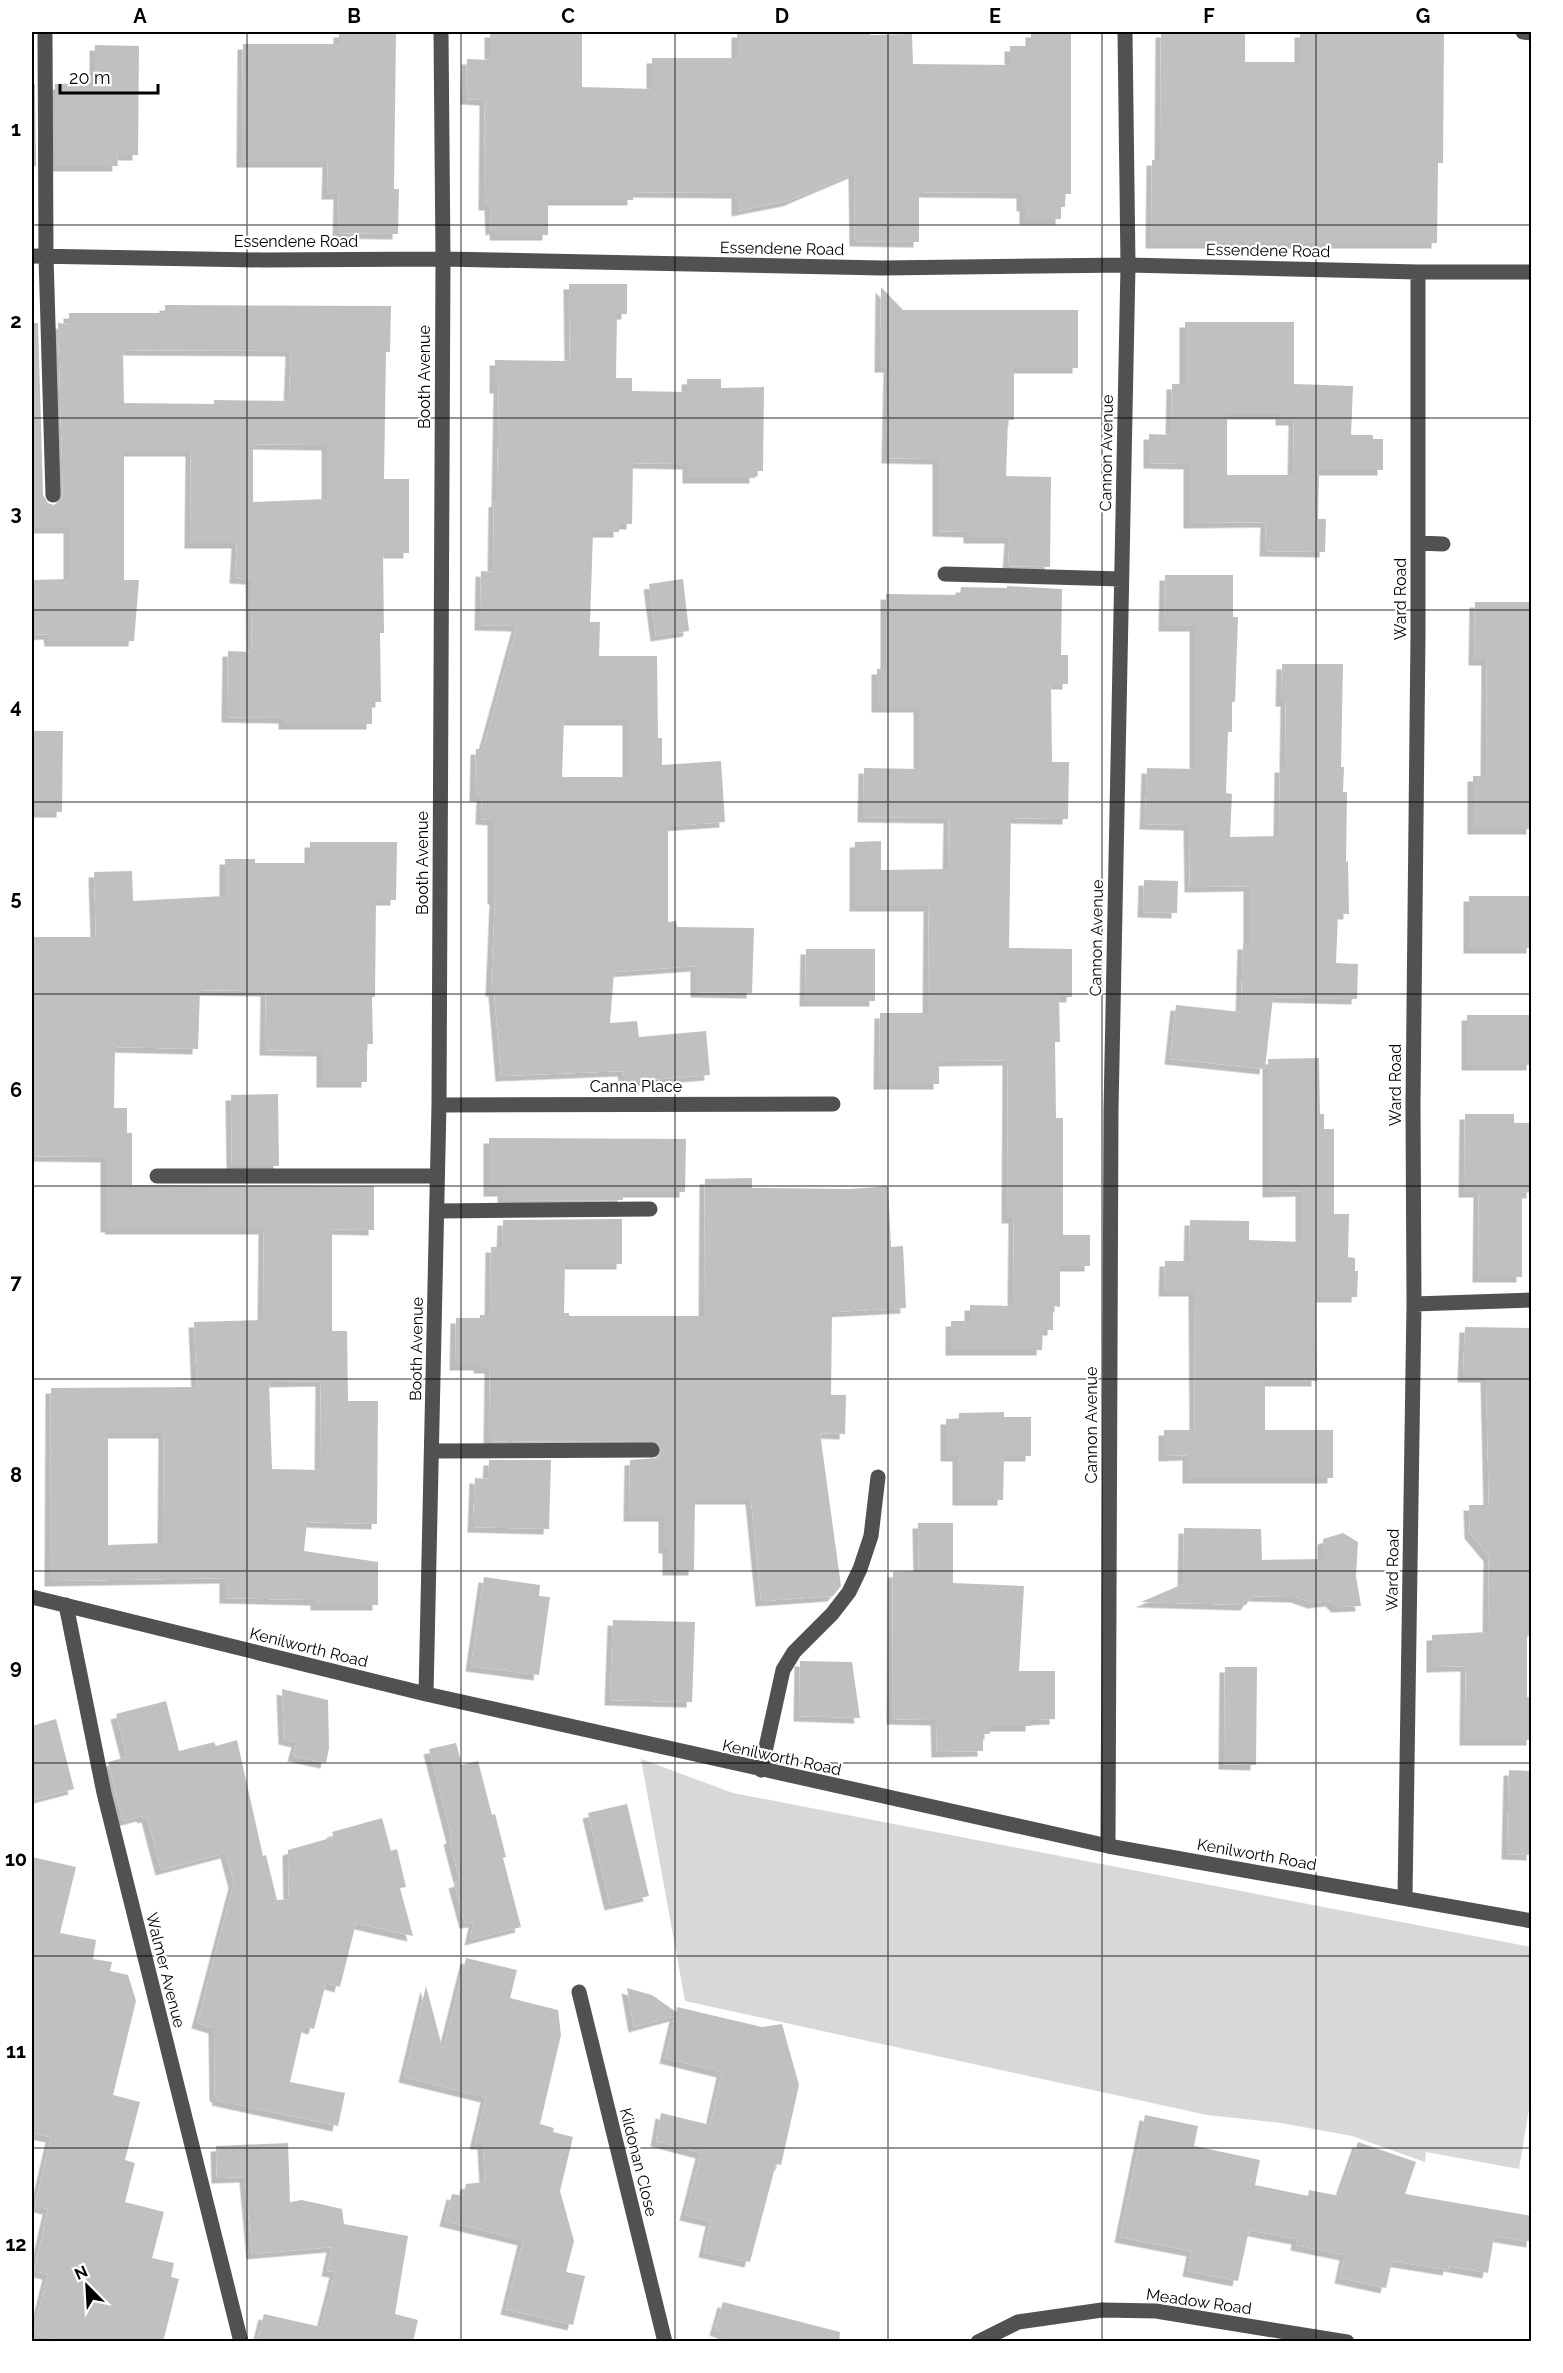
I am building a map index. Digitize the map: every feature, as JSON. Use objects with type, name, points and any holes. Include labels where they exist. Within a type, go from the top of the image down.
[{"type":"street","points":[[45,32],[39,256],[53,495]]},
{"type":"street","name":"Booth Avenue","points":[[426,1695],[439,1105],[443,259],[441,32]]},
{"type":"street","name":"Cannon Avenue","points":[[1108,1846],[1110,1110],[1128,265],[1125,32]]},
{"type":"street","points":[[1523,32],[1532,33]]},
{"type":"street","name":"Essendene Road","points":[[39,256],[264,260],[443,259],[882,268],[1128,265],[1418,272],[1532,272]]},
{"type":"street","name":"Ward Road","points":[[1405,1897],[1414,1304],[1413,1104],[1419,543],[1418,272]]},
{"type":"street","points":[[1419,543],[1443,544]]},
{"type":"street","points":[[945,574],[1121,579]]},
{"type":"street","name":"Canna Place","points":[[439,1105],[833,1104]]},
{"type":"street","points":[[157,1176],[437,1176]]},
{"type":"street","points":[[436,1211],[650,1209]]},
{"type":"street","points":[[1414,1304],[1532,1300]]},
{"type":"street","points":[[432,1451],[652,1450]]},
{"type":"street","points":[[760,1770],[783,1670],[794,1652],[832,1614],[849,1592],[860,1569],[871,1536],[878,1477]]},
{"type":"street","name":"Kenilworth Road","points":[[32,1597],[426,1695],[1108,1846],[1532,1921]]},
{"type":"street","name":"Walmer Avenue","points":[[66,1605],[104,1792],[241,2342]]},
{"type":"street","name":"Kildonan Close","points":[[579,1992],[664,2342]]},
{"type":"street","name":"Meadow Road","points":[[978,2342],[1018,2322],[1102,2310],[1156,2311],[1347,2342]]},
{"type":"shaded area","points":[[641,1759],[733,1793],[1531,1947],[1531,2097],[1519,2169],[1426,2152],[1425,2162],[1352,2136],[1281,2123],[1207,2115],[685,2001]]},
{"type":"building","points":[[339,32],[396,32],[394,189],[399,189],[398,234],[338,233],[339,194],[327,194],[328,162],[242,162],[243,44],[339,44]]},
{"type":"building","points":[[490,32],[582,32],[582,87],[652,89],[652,58],[737,58],[737,32],[912,34],[913,64],[1010,65],[1010,46],[1031,46],[1031,32],[1071,32],[1071,194],[1065,194],[1065,207],[1061,207],[1061,219],[1025,219],[1022,193],[919,192],[919,242],[855,241],[854,173],[788,201],[737,211],[737,193],[633,192],[633,200],[548,200],[548,235],[495,235],[495,229],[491,230],[490,205],[484,205],[485,100],[466,99],[467,59],[490,60]]},
{"type":"building","points":[[1161,32],[1245,32],[1245,62],[1300,62],[1300,32],[1444,32],[1443,163],[1438,163],[1437,243],[1151,243],[1152,160],[1160,160]]},
{"type":"building","points":[[95,45],[139,46],[138,155],[117,155],[118,166],[55,166],[55,84],[95,83]]},
{"type":"building","points":[[32,84],[35,84],[36,166],[32,166]]},
{"type":"building","points":[[569,284],[627,284],[627,314],[617,314],[616,378],[632,378],[632,391],[687,392],[687,379],[721,379],[721,388],[764,387],[763,471],[755,471],[755,478],[688,478],[688,464],[633,463],[632,524],[619,524],[619,532],[593,532],[590,622],[600,622],[599,656],[657,656],[658,738],[662,738],[662,765],[721,761],[725,822],[668,826],[668,922],[676,921],[677,927],[754,928],[752,993],[696,992],[696,966],[614,972],[610,1023],[637,1021],[639,1037],[706,1031],[710,1075],[625,1082],[623,1071],[501,1076],[494,991],[491,991],[495,899],[493,899],[493,820],[481,819],[482,796],[475,796],[476,749],[483,749],[517,626],[480,625],[481,571],[493,572],[499,388],[495,388],[495,360],[570,361]],"holes":[[[564,720],[628,720],[628,777],[562,777]]]},
{"type":"building","points":[[881,287],[903,310],[1078,310],[1078,368],[1014,368],[1014,420],[1008,420],[1006,476],[1051,477],[1050,567],[1008,566],[1010,538],[969,538],[969,532],[938,531],[938,459],[887,458],[889,367],[880,367]]},
{"type":"building","points":[[165,305],[391,306],[390,352],[386,352],[384,479],[409,479],[409,553],[383,553],[384,633],[380,633],[381,702],[372,702],[372,724],[284,724],[284,718],[227,717],[228,651],[252,652],[251,579],[235,578],[237,543],[190,543],[191,451],[124,451],[124,580],[139,580],[134,641],[50,641],[49,634],[32,635],[32,580],[69,579],[69,528],[32,528],[32,323],[38,323],[43,495],[48,503],[54,505],[61,500],[63,495],[58,323],[69,324],[69,313],[165,313]],"holes":[[[123,350],[291,351],[289,401],[214,400],[214,404],[124,403]],[[253,444],[327,445],[327,499],[253,502]]]},
{"type":"building","points":[[1185,322],[1294,322],[1294,384],[1353,386],[1351,435],[1373,435],[1373,439],[1383,439],[1383,470],[1319,470],[1318,519],[1326,519],[1325,552],[1265,551],[1266,522],[1189,523],[1189,464],[1149,463],[1149,434],[1171,435],[1172,384],[1185,384]],"holes":[[[1227,414],[1281,414],[1281,420],[1294,420],[1293,475],[1227,475]]]},
{"type":"building","points":[[1165,575],[1233,575],[1233,617],[1238,617],[1235,702],[1232,702],[1232,732],[1228,732],[1226,793],[1232,794],[1230,837],[1279,836],[1280,767],[1285,767],[1286,701],[1281,701],[1282,664],[1343,664],[1341,767],[1344,767],[1343,792],[1347,792],[1346,862],[1348,861],[1349,914],[1338,914],[1336,963],[1358,964],[1357,999],[1273,997],[1265,1069],[1170,1059],[1176,1005],[1241,1012],[1243,944],[1249,944],[1249,886],[1190,887],[1189,825],[1145,824],[1147,768],[1195,769],[1195,626],[1164,626]]},
{"type":"building","points":[[683,579],[689,631],[656,636],[649,584]]},
{"type":"building","points":[[1007,586],[1062,589],[1061,655],[1068,655],[1068,684],[1051,684],[1052,762],[1069,762],[1068,819],[1011,818],[1009,948],[1072,949],[1072,997],[1059,997],[1060,1042],[1055,1042],[1056,1118],[1063,1118],[1063,1235],[1090,1235],[1090,1266],[1060,1266],[1060,1307],[1053,1306],[1053,1330],[1043,1330],[1042,1350],[951,1350],[951,1321],[970,1321],[970,1305],[1013,1306],[1014,1218],[1007,1218],[1008,1060],[939,1061],[939,1084],[879,1084],[880,1013],[928,1013],[929,906],[855,906],[855,842],[881,841],[881,870],[948,869],[949,818],[863,817],[864,768],[919,769],[919,707],[877,707],[877,669],[886,669],[886,594],[960,595],[961,587],[1007,588]]},
{"type":"building","points":[[1475,602],[1532,602],[1532,829],[1473,829],[1473,776],[1486,776],[1487,660],[1474,660]]},
{"type":"building","points":[[32,731],[63,731],[62,812],[32,812]]},
{"type":"building","points":[[310,842],[397,842],[396,900],[376,900],[375,997],[372,997],[373,1044],[367,1044],[367,1082],[322,1082],[322,1051],[265,1050],[266,991],[200,990],[198,1049],[115,1047],[114,1108],[127,1108],[127,1133],[132,1133],[132,1185],[374,1186],[374,1230],[332,1229],[332,1331],[347,1331],[348,1401],[378,1401],[377,1524],[307,1522],[304,1551],[378,1562],[378,1605],[316,1605],[316,1600],[225,1598],[225,1578],[50,1581],[51,1388],[197,1387],[194,1322],[263,1320],[264,1229],[110,1229],[111,1227],[106,1227],[106,1157],[32,1156],[32,937],[96,937],[94,872],[132,871],[133,901],[225,896],[225,859],[255,859],[255,863],[310,863]],"holes":[[[321,1381],[320,1470],[272,1469],[269,1382]],[[108,1433],[164,1433],[163,1543],[108,1545]]]},
{"type":"building","points":[[1144,880],[1178,881],[1177,913],[1143,912]]},
{"type":"building","points":[[1469,896],[1532,896],[1532,948],[1469,948]]},
{"type":"building","points":[[806,949],[875,949],[875,1001],[805,1001]]},
{"type":"building","points":[[1467,1015],[1532,1015],[1532,1065],[1467,1065]]},
{"type":"building","points":[[1319,1058],[1320,1114],[1324,1114],[1324,1129],[1334,1129],[1334,1214],[1349,1214],[1348,1257],[1355,1258],[1355,1271],[1358,1271],[1357,1297],[1316,1297],[1317,1381],[1265,1381],[1265,1430],[1333,1430],[1333,1478],[1188,1478],[1188,1455],[1164,1456],[1164,1430],[1195,1430],[1194,1291],[1164,1291],[1165,1261],[1189,1261],[1190,1220],[1249,1221],[1249,1240],[1301,1242],[1301,1191],[1268,1192],[1268,1059]]},
{"type":"building","points":[[278,1094],[279,1166],[232,1166],[231,1095]]},
{"type":"building","points":[[1465,1114],[1514,1114],[1514,1123],[1532,1123],[1532,1193],[1522,1192],[1522,1277],[1478,1277],[1479,1192],[1464,1192]]},
{"type":"building","points":[[489,1138],[686,1139],[685,1192],[623,1192],[623,1200],[503,1201],[503,1191],[489,1191]]},
{"type":"building","points":[[752,1178],[752,1188],[850,1189],[888,1186],[891,1247],[903,1246],[906,1308],[832,1312],[831,1395],[846,1395],[845,1434],[820,1433],[841,1586],[833,1596],[761,1601],[751,1499],[695,1499],[694,1570],[668,1570],[668,1548],[664,1548],[664,1516],[629,1516],[630,1460],[657,1458],[662,1451],[657,1442],[489,1441],[490,1368],[479,1368],[479,1365],[455,1365],[456,1318],[480,1318],[480,1315],[490,1315],[491,1247],[502,1247],[503,1220],[622,1219],[622,1264],[565,1264],[564,1313],[569,1313],[569,1316],[704,1316],[705,1179]]},
{"type":"building","points":[[1465,1327],[1531,1328],[1532,1633],[1527,1637],[1527,1697],[1532,1697],[1532,1740],[1465,1740],[1466,1666],[1432,1667],[1432,1635],[1488,1632],[1489,1556],[1470,1533],[1469,1505],[1489,1505],[1486,1377],[1463,1377]]},
{"type":"building","points":[[1004,1412],[1004,1417],[1031,1417],[1031,1456],[1004,1456],[1003,1500],[958,1500],[958,1456],[946,1456],[946,1419],[959,1419],[959,1413]]},
{"type":"building","points":[[489,1460],[551,1460],[549,1529],[473,1527],[475,1478],[488,1479]]},
{"type":"building","points":[[918,1523],[953,1523],[953,1583],[1024,1586],[1019,1671],[1055,1671],[1055,1719],[1031,1720],[1031,1726],[990,1726],[990,1734],[983,1734],[983,1751],[937,1752],[936,1720],[892,1719],[893,1572],[919,1571]]},
{"type":"building","points":[[1184,1528],[1261,1529],[1262,1560],[1323,1559],[1323,1539],[1343,1533],[1358,1542],[1356,1576],[1361,1606],[1337,1607],[1331,1601],[1313,1603],[1296,1597],[1252,1596],[1246,1605],[1141,1602],[1183,1584]]},
{"type":"building","points":[[484,1577],[540,1585],[539,1596],[550,1597],[539,1675],[471,1666]]},
{"type":"building","points":[[613,1620],[695,1622],[692,1702],[610,1700]]},
{"type":"building","points":[[800,1661],[852,1662],[860,1718],[799,1716]]},
{"type":"building","points":[[1225,1667],[1257,1667],[1256,1765],[1224,1764]]},
{"type":"building","points":[[282,1689],[328,1700],[329,1748],[326,1763],[293,1756],[297,1742],[284,1739]]},
{"type":"building","points":[[166,1701],[179,1751],[214,1742],[216,1746],[237,1740],[263,1856],[266,1855],[277,1900],[289,1899],[288,1850],[334,1837],[332,1832],[382,1818],[391,1851],[397,1849],[406,1887],[400,1888],[413,1936],[356,1923],[340,1987],[326,1983],[314,2029],[303,2026],[290,2082],[345,2093],[338,2126],[217,2100],[218,2097],[215,2096],[214,2028],[197,2023],[234,1883],[226,1853],[161,1870],[147,1817],[142,1816],[123,1821],[108,1762],[127,1757],[116,1714]]},
{"type":"building","points":[[56,1719],[74,1789],[32,1800],[32,1726]]},
{"type":"building","points":[[456,1743],[462,1765],[478,1761],[492,1815],[495,1814],[506,1857],[503,1858],[521,1927],[470,1940],[474,1922],[465,1923],[454,1883],[460,1881],[449,1839],[452,1838],[429,1749]]},
{"type":"building","points":[[1509,1770],[1532,1771],[1532,1855],[1507,1854]]},
{"type":"building","points":[[627,1804],[649,1896],[610,1905],[588,1813]]},
{"type":"building","points":[[32,1857],[76,1867],[60,1933],[96,1940],[93,1959],[112,1962],[110,1971],[128,1975],[136,2001],[113,2095],[140,2102],[125,2160],[135,2163],[125,2202],[164,2212],[152,2258],[174,2263],[171,2277],[179,2279],[163,2342],[64,2342],[33,2334],[48,2274],[34,2271],[48,2209],[35,2206],[51,2137],[32,2133]]},
{"type":"building","points":[[466,1958],[517,1970],[510,1998],[558,2010],[561,2035],[540,2124],[554,2128],[553,2132],[573,2137],[560,2191],[574,2241],[566,2272],[585,2276],[573,2325],[506,2309],[523,2240],[445,2221],[452,2194],[463,2196],[466,2184],[485,2182],[483,2144],[475,2144],[486,2097],[404,2077],[426,1986],[443,2050]]},
{"type":"building","points":[[627,1988],[652,1995],[676,2012],[677,2007],[762,2027],[782,2024],[799,2085],[781,2165],[776,2164],[750,2262],[704,2252],[711,2221],[685,2215],[701,2153],[656,2141],[661,2113],[710,2125],[722,2072],[665,2058],[675,2016],[634,2027]]},
{"type":"building","points":[[1145,2115],[1198,2126],[1194,2146],[1260,2160],[1255,2185],[1308,2196],[1309,2190],[1339,2196],[1358,2142],[1416,2162],[1405,2194],[1532,2216],[1532,2242],[1494,2236],[1488,2273],[1449,2266],[1448,2270],[1392,2261],[1386,2288],[1340,2278],[1345,2255],[1296,2245],[1297,2239],[1249,2230],[1238,2281],[1188,2271],[1192,2251],[1120,2237]]},
{"type":"building","points":[[288,2143],[290,2202],[302,2200],[342,2209],[344,2224],[408,2236],[395,2314],[418,2320],[413,2342],[257,2342],[264,2314],[321,2327],[335,2272],[327,2271],[332,2247],[252,2254],[245,2177],[217,2178],[216,2146]]},
{"type":"building","points":[[723,2302],[840,2332],[839,2342],[721,2342],[723,2333],[715,2330]]}]
